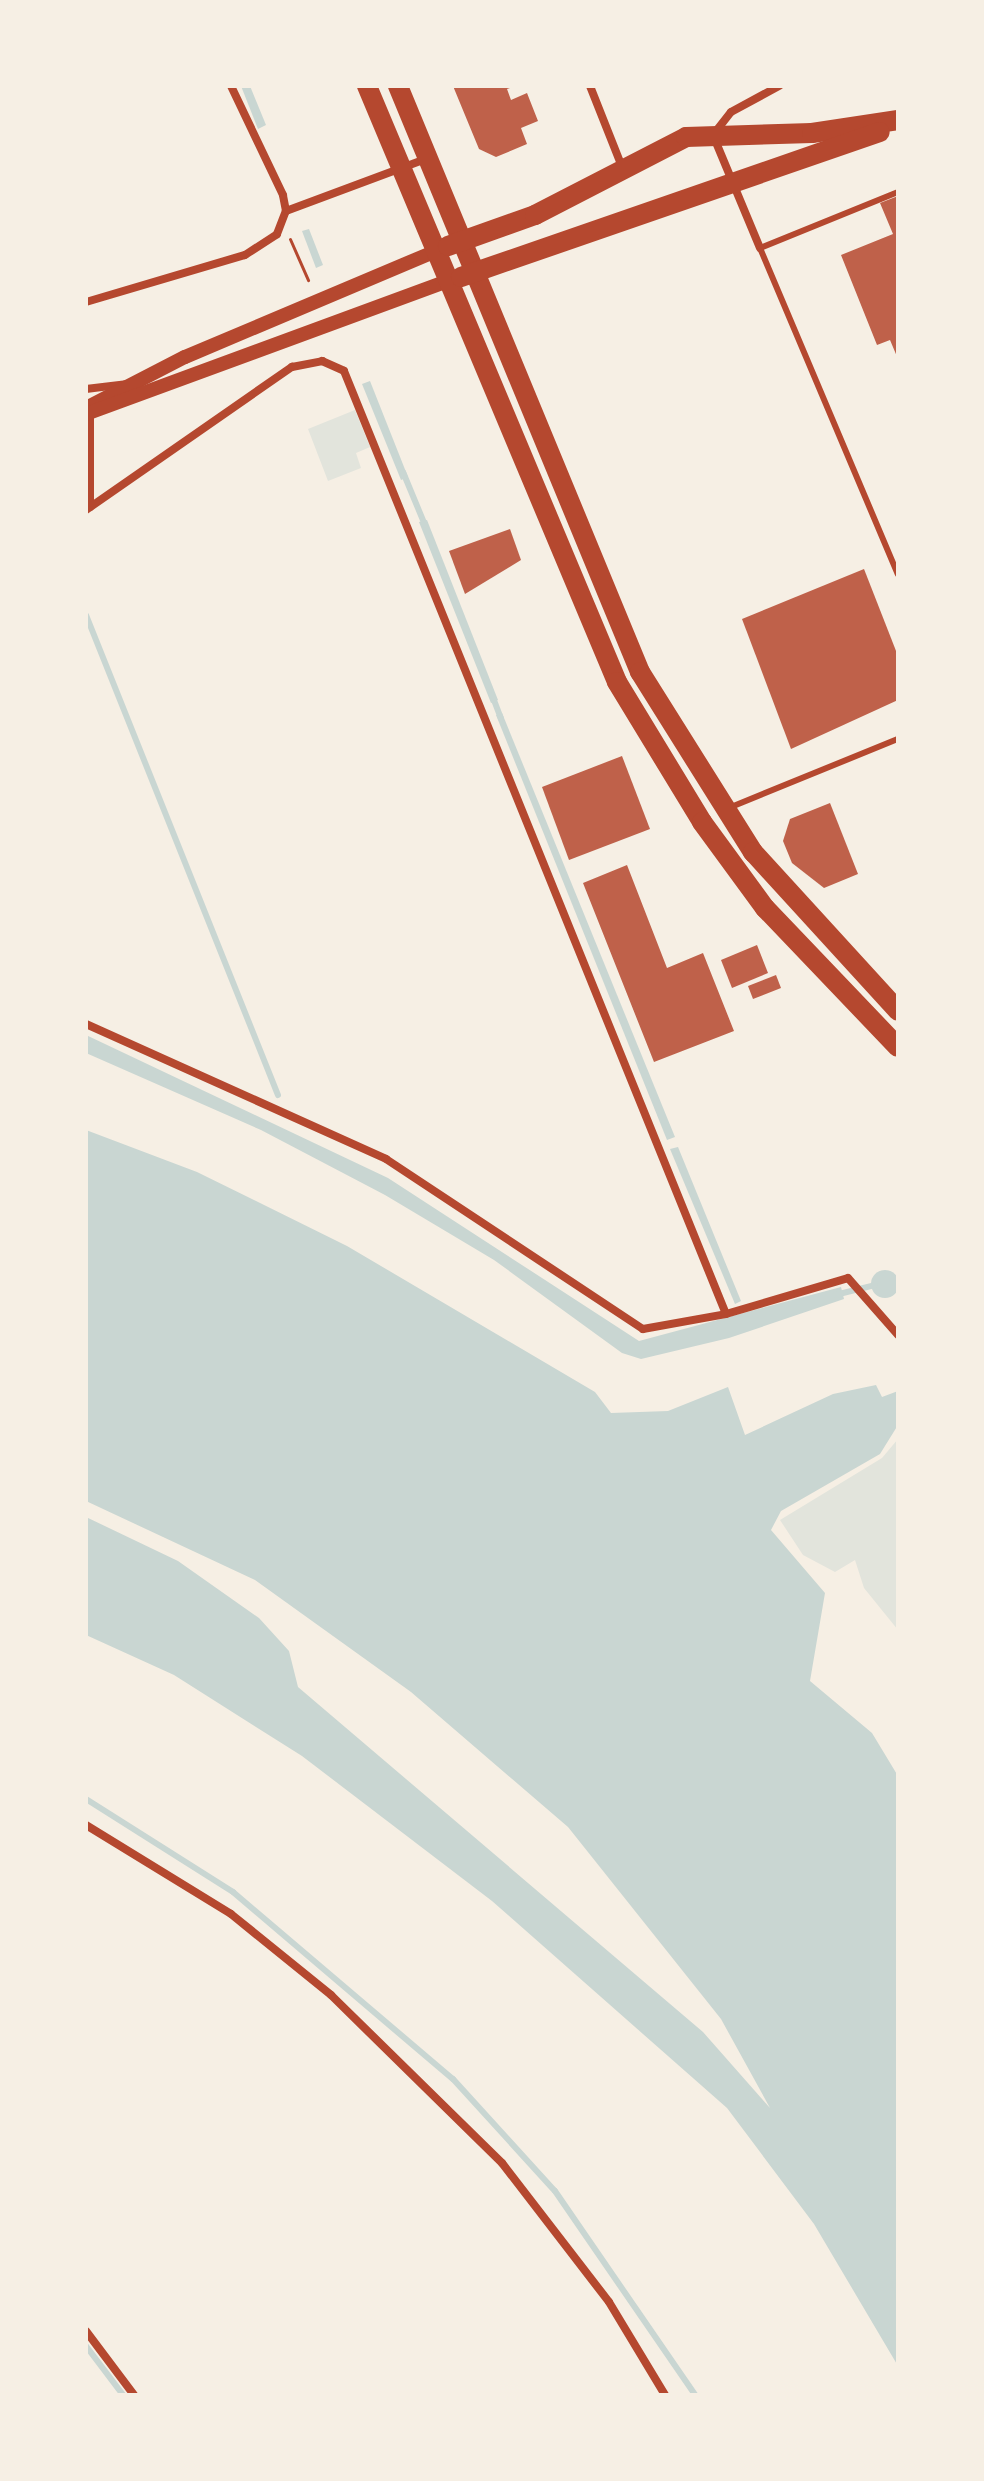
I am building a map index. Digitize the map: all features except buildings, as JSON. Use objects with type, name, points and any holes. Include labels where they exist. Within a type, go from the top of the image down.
[{"type":"highway","points":[[367,86],[565,571],[654,748],[765,908],[898,1047]]},
{"type":"highway","points":[[398,86],[611,612],[677,739],[786,895],[898,1011]]},
{"type":"highway","points":[[433,252],[535,215],[686,137],[812,133],[898,122]]},
{"type":"highway","points":[[445,282],[898,122]]},
{"type":"street","points":[[86,302],[257,250],[283,223],[286,211],[231,86]]},
{"type":"street","points":[[590,86],[623,170]]},
{"type":"street","points":[[760,248],[713,135],[731,112],[779,86]]},
{"type":"street","points":[[286,211],[427,158]]},
{"type":"street","points":[[87,412],[124,384],[433,252]]},
{"type":"street","points":[[87,412],[212,362],[445,282]]},
{"type":"street","points":[[88,508],[300,362],[344,371],[735,1311]]},
{"type":"street","points":[[86,389],[124,384]]},
{"type":"street","points":[[87,412],[88,508]]},
{"type":"street","points":[[86,1024],[386,1159],[643,1329],[735,1311],[848,1278],[898,1335]]},
{"type":"street","points":[[86,1825],[231,1914],[331,1995],[468,2129],[609,2302],[665,2395]]},
{"type":"street","points":[[86,2331],[134,2395]]},
{"type":"lane","points":[[898,192],[760,248],[895,560],[898,574]]},
{"type":"lane","points":[[725,811],[898,739]]},
{"type":"path","points":[[283,223],[308,280]]},
{"type":"shaded area","points":[[241,86],[250,86],[266,125],[258,129]]},
{"type":"shaded area","points":[[309,229],[323,265],[316,268],[302,231]]},
{"type":"shaded area","points":[[370,381],[408,477],[401,480],[362,384]]},
{"type":"shaded area","points":[[355,410],[370,447],[356,453],[361,468],[328,481],[308,429]]},
{"type":"shaded area","points":[[427,520],[498,700],[491,703],[419,522]]},
{"type":"shaded area","points":[[502,713],[675,1137],[667,1140],[496,715]]},
{"type":"shaded area","points":[[86,1035],[388,1178],[639,1341],[841,1287],[844,1299],[729,1338],[641,1359],[622,1353],[494,1260],[385,1195],[261,1130],[86,1053]]},
{"type":"shaded area","points":[[86,1130],[197,1172],[347,1246],[595,1392],[611,1413],[668,1411],[728,1387],[745,1435],[833,1394],[876,1385],[882,1397],[898,1391],[898,1425],[880,1454],[781,1511],[771,1530],[825,1593],[810,1681],[872,1733],[898,1776],[898,2366],[814,2224],[727,2108],[492,1901],[302,1756],[174,1675],[86,1635],[86,1517],[178,1561],[259,1618],[289,1651],[298,1687],[703,2032],[770,2108],[721,2019],[568,1827],[411,1692],[255,1580],[86,1501]]},
{"type":"shaded area","points":[[678,1147],[741,1301],[735,1304],[670,1149]]},
{"type":"shaded area","points":[[885,1270],[895,1274],[899,1284],[895,1294],[885,1298],[875,1294],[871,1284],[875,1274]]},
{"type":"shaded area","points":[[898,1439],[898,1630],[864,1588],[855,1560],[835,1572],[803,1555],[780,1520],[882,1458]]},
{"type":"waterway","points":[[403,472],[425,525]]},
{"type":"waterway","points":[[86,615],[278,1095]]},
{"type":"waterway","points":[[492,695],[501,718]]},
{"type":"waterway","points":[[835,1295],[875,1285]]},
{"type":"waterway","points":[[86,1799],[233,1892],[453,2079],[555,2191],[695,2395]]},
{"type":"waterway","points":[[86,2346],[123,2395]]}]
